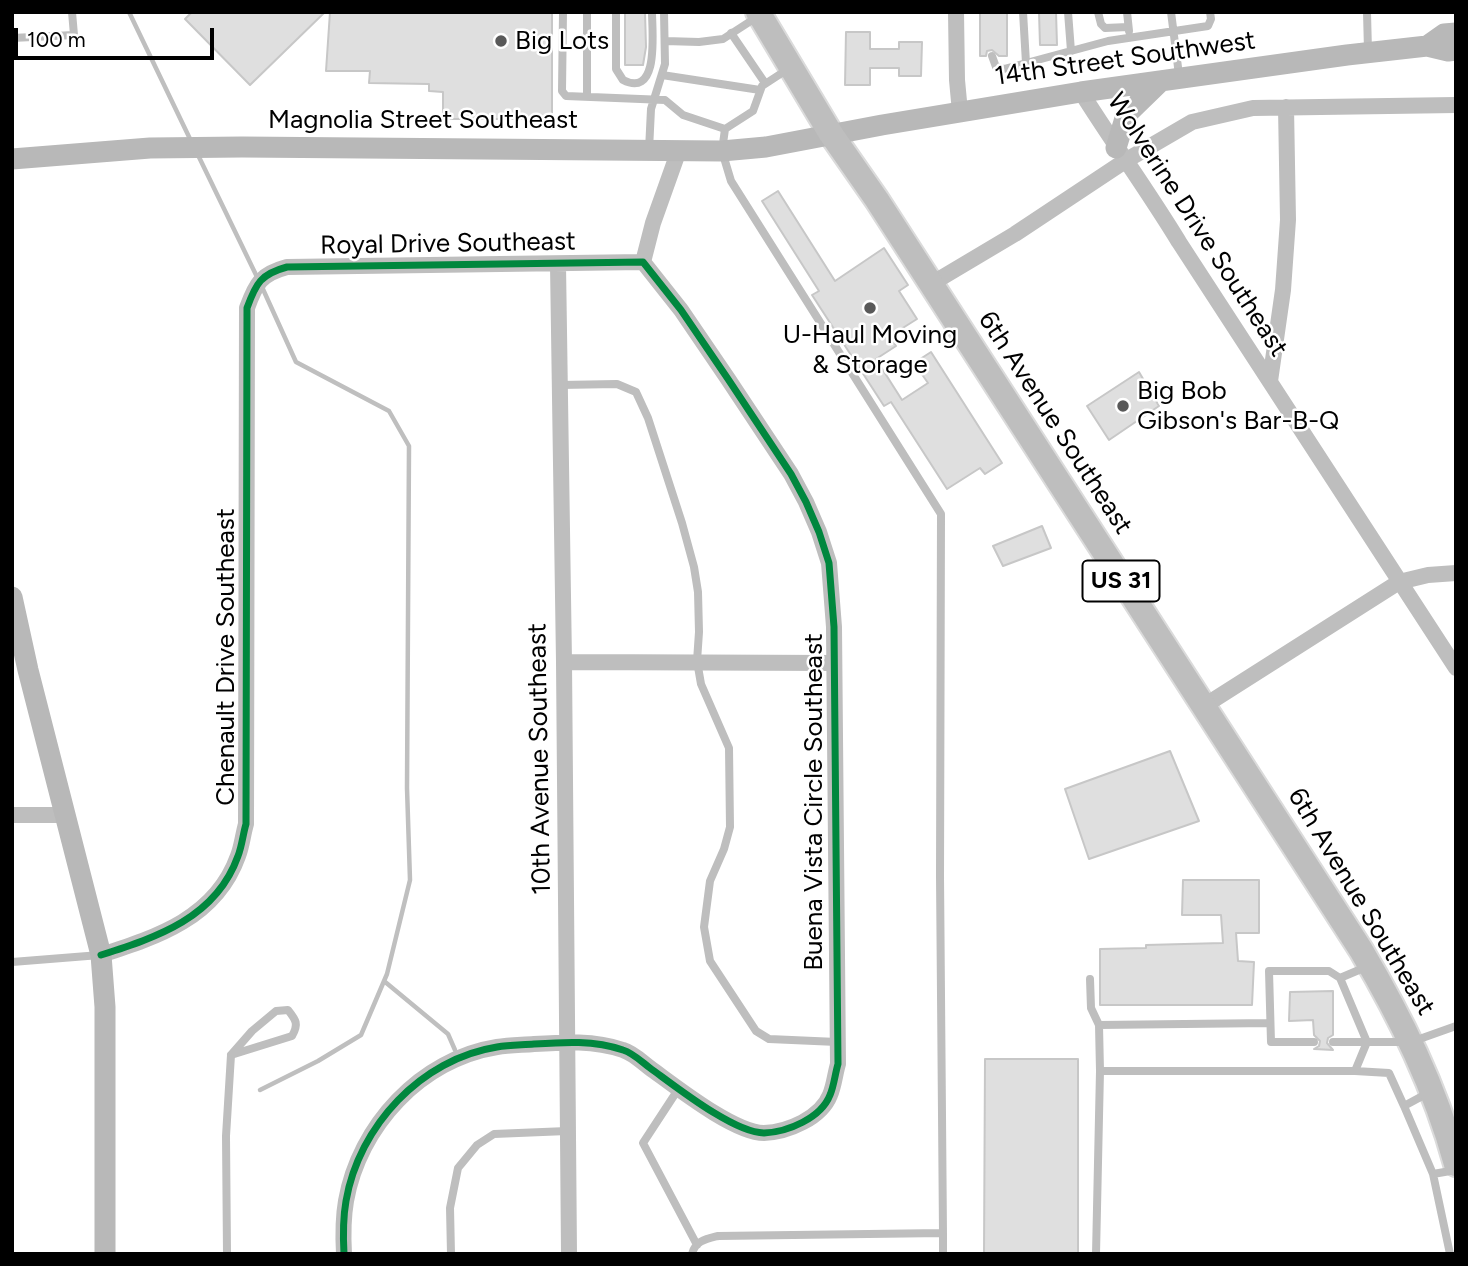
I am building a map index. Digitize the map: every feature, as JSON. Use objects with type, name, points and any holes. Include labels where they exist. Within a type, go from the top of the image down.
[{"type":"main road","name":"6th Avenue Southeast","points":[[759,14],[831,134],[931,284],[1370,966],[1411,1042],[1445,1114],[1455,1161]]},
{"type":"street","points":[[956,12],[960,112]]},
{"type":"street","name":"14th Street Southwest","points":[[1427,46],[1444,34],[1456,33]]},
{"type":"street","name":"14th Street Southwest","points":[[831,134],[1081,92],[1368,53],[1427,46],[1456,50]]},
{"type":"street","points":[[1120,154],[1126,115],[1170,80]]},
{"type":"street","name":"Wolverine Drive Southeast","points":[[1081,92],[1120,154],[1146,187],[1178,242],[1456,668]]},
{"type":"street","points":[[931,284],[1016,234],[1120,154],[1192,122],[1253,108],[1456,106]]},
{"type":"street","points":[[1270,381],[1283,289],[1288,220],[1286,107]]},
{"type":"street","name":"Magnolia Street Southeast","points":[[12,159],[150,148],[229,147],[722,151],[766,147],[831,134]]},
{"type":"street","points":[[643,262],[653,223],[679,150]]},
{"type":"street","name":"Royal Drive Southeast","points":[[257,283],[270,272],[287,267],[643,262]]},
{"type":"street","name":"Buena Vista Circle Southeast","points":[[344,1254],[346,1201],[354,1170],[368,1140],[386,1113],[408,1090],[435,1070],[464,1056],[496,1047],[568,1042],[594,1043],[626,1051],[733,1123],[762,1133],[794,1128],[808,1120],[830,1097],[838,1064],[833,594],[829,563],[819,532],[791,474],[705,344],[643,262]]},
{"type":"street","name":"10th Avenue Southeast","points":[[558,264],[569,1254]]},
{"type":"street","name":"Chenault Drive Southeast","points":[[101,955],[156,937],[186,920],[222,886],[241,846],[246,824],[247,791],[247,308],[257,283]]},
{"type":"street","points":[[1204,706],[1399,582],[1428,575],[1456,573]]},
{"type":"street","points":[[12,597],[24,670],[66,815],[101,955],[105,1006],[105,1254]]},
{"type":"street","points":[[564,662],[834,663]]},
{"type":"street","points":[[12,815],[66,815]]},
{"type":"lane","points":[[12,38],[74,36],[72,12]]},
{"type":"lane","points":[[563,12],[562,90],[566,96],[654,99],[669,102],[683,116],[725,129]]},
{"type":"lane","points":[[587,12],[587,97]]},
{"type":"lane","points":[[616,12],[616,69],[623,80],[634,83],[645,78],[652,67],[652,12]]},
{"type":"lane","points":[[649,150],[649,123],[665,64],[664,12]]},
{"type":"lane","points":[[1023,12],[1026,63]]},
{"type":"lane","points":[[1068,12],[1071,51]]},
{"type":"lane","points":[[1098,12],[1105,28],[1128,27]]},
{"type":"lane","points":[[1127,12],[1130,38]]},
{"type":"lane","points":[[1170,80],[1173,32],[1171,12]]},
{"type":"lane","points":[[992,56],[993,64],[999,69],[1130,38],[1208,26],[1210,12]]},
{"type":"lane","points":[[1367,12],[1368,53]]},
{"type":"lane","points":[[665,41],[723,38],[759,14]]},
{"type":"lane","points":[[731,33],[763,87]]},
{"type":"lane","points":[[791,67],[763,87],[753,111],[725,129],[722,151],[731,181],[941,514],[943,1254]]},
{"type":"lane","points":[[662,75],[763,87]]},
{"type":"lane","points":[[560,385],[617,384],[636,392],[648,418],[694,567],[698,592],[697,661],[701,684],[729,748],[730,827],[710,881],[704,926],[710,961],[756,1031],[769,1040],[837,1042]]},
{"type":"lane","points":[[12,962],[101,955]]},
{"type":"lane","points":[[1340,978],[1370,966]]},
{"type":"lane","points":[[1314,1042],[1270,1042],[1269,971],[1329,971],[1340,978],[1367,1042],[1355,1071]]},
{"type":"lane","points":[[1090,979],[1091,1008],[1099,1025],[1096,1254]]},
{"type":"lane","points":[[227,1254],[226,1136],[231,1055],[252,1031],[276,1011],[288,1010],[296,1020],[297,1028],[292,1036],[231,1055]]},
{"type":"lane","points":[[1099,1025],[1270,1023]]},
{"type":"lane","points":[[1333,1042],[1411,1042],[1456,1026]]},
{"type":"lane","points":[[1100,1071],[1390,1073],[1433,1174],[1450,1254]]},
{"type":"lane","points":[[679,1088],[643,1143],[697,1245]]},
{"type":"lane","points":[[1404,1106],[1432,1090]]},
{"type":"lane","points":[[451,1254],[450,1208],[458,1168],[477,1145],[494,1134],[567,1131]]},
{"type":"lane","points":[[1433,1174],[1455,1161]]},
{"type":"lane","points":[[692,1254],[701,1240],[718,1236],[943,1233]]},
{"type":"building","points":[[192,12],[325,12],[250,85],[185,19]]},
{"type":"building","points":[[330,12],[552,12],[552,119],[443,119],[443,92],[429,91],[429,84],[369,83],[370,71],[326,71]]},
{"type":"building","points":[[625,12],[645,12],[646,47],[643,65],[625,65]]},
{"type":"building","points":[[980,12],[1007,12],[1007,56],[999,56],[992,50],[987,51],[986,56],[980,56]]},
{"type":"building","points":[[1039,12],[1056,12],[1057,45],[1040,45]]},
{"type":"building","points":[[846,32],[870,32],[870,49],[899,49],[899,42],[922,42],[921,76],[899,76],[899,68],[870,68],[870,85],[845,85]]},
{"type":"building","points":[[778,191],[835,281],[884,248],[908,285],[899,291],[917,319],[890,336],[896,346],[876,359],[902,400],[928,383],[914,363],[931,352],[1002,463],[985,474],[980,468],[947,489],[891,402],[884,406],[812,295],[819,291],[762,201]]},
{"type":"building","name":"Big Bob Gibson's Bar-B-Q","points":[[1139,372],[1159,406],[1109,440],[1087,406]]},
{"type":"building","points":[[1042,526],[1051,548],[1003,566],[993,546]]},
{"type":"building","points":[[1170,751],[1199,821],[1089,859],[1065,789]]},
{"type":"building","points":[[1183,880],[1259,880],[1259,933],[1236,933],[1238,961],[1254,962],[1252,1005],[1100,1005],[1100,949],[1223,943],[1221,915],[1182,915]]},
{"type":"building","points":[[1333,991],[1333,1035],[1328,1038],[1327,1043],[1333,1050],[1314,1049],[1319,1046],[1320,1041],[1314,1035],[1313,1020],[1289,1021],[1290,992]]},
{"type":"building","points":[[985,1059],[1078,1059],[1078,1254],[984,1254]]},
{"type":"waterway","points":[[129,12],[191,141]]},
{"type":"waterway","points":[[198,155],[258,279]]},
{"type":"waterway","points":[[260,1090],[318,1061],[361,1035],[387,974],[410,880],[407,788],[409,446],[389,411],[296,362],[262,287]]},
{"type":"waterway","points":[[384,981],[448,1034],[455,1050]]},
{"type":"cycle path","points":[[101,955],[163,932],[200,910],[228,877],[238,856],[246,824],[247,308],[261,281],[265,276],[287,267],[643,262],[681,310],[791,474],[819,532],[829,563],[834,627],[838,1064],[833,1088],[826,1103],[811,1117],[793,1127],[764,1133],[752,1131],[721,1117],[627,1051],[590,1043],[556,1043],[502,1046],[469,1054],[419,1081],[379,1122],[353,1173],[345,1207],[344,1254]]},
{"type":"place","name":"Big Lots","points":[[501,41]]},
{"type":"place","name":"U-Haul Moving & Storage","points":[[870,308]]},
{"type":"place","name":"Big Bob Gibson's Bar-B-Q","points":[[1123,406]]}]
